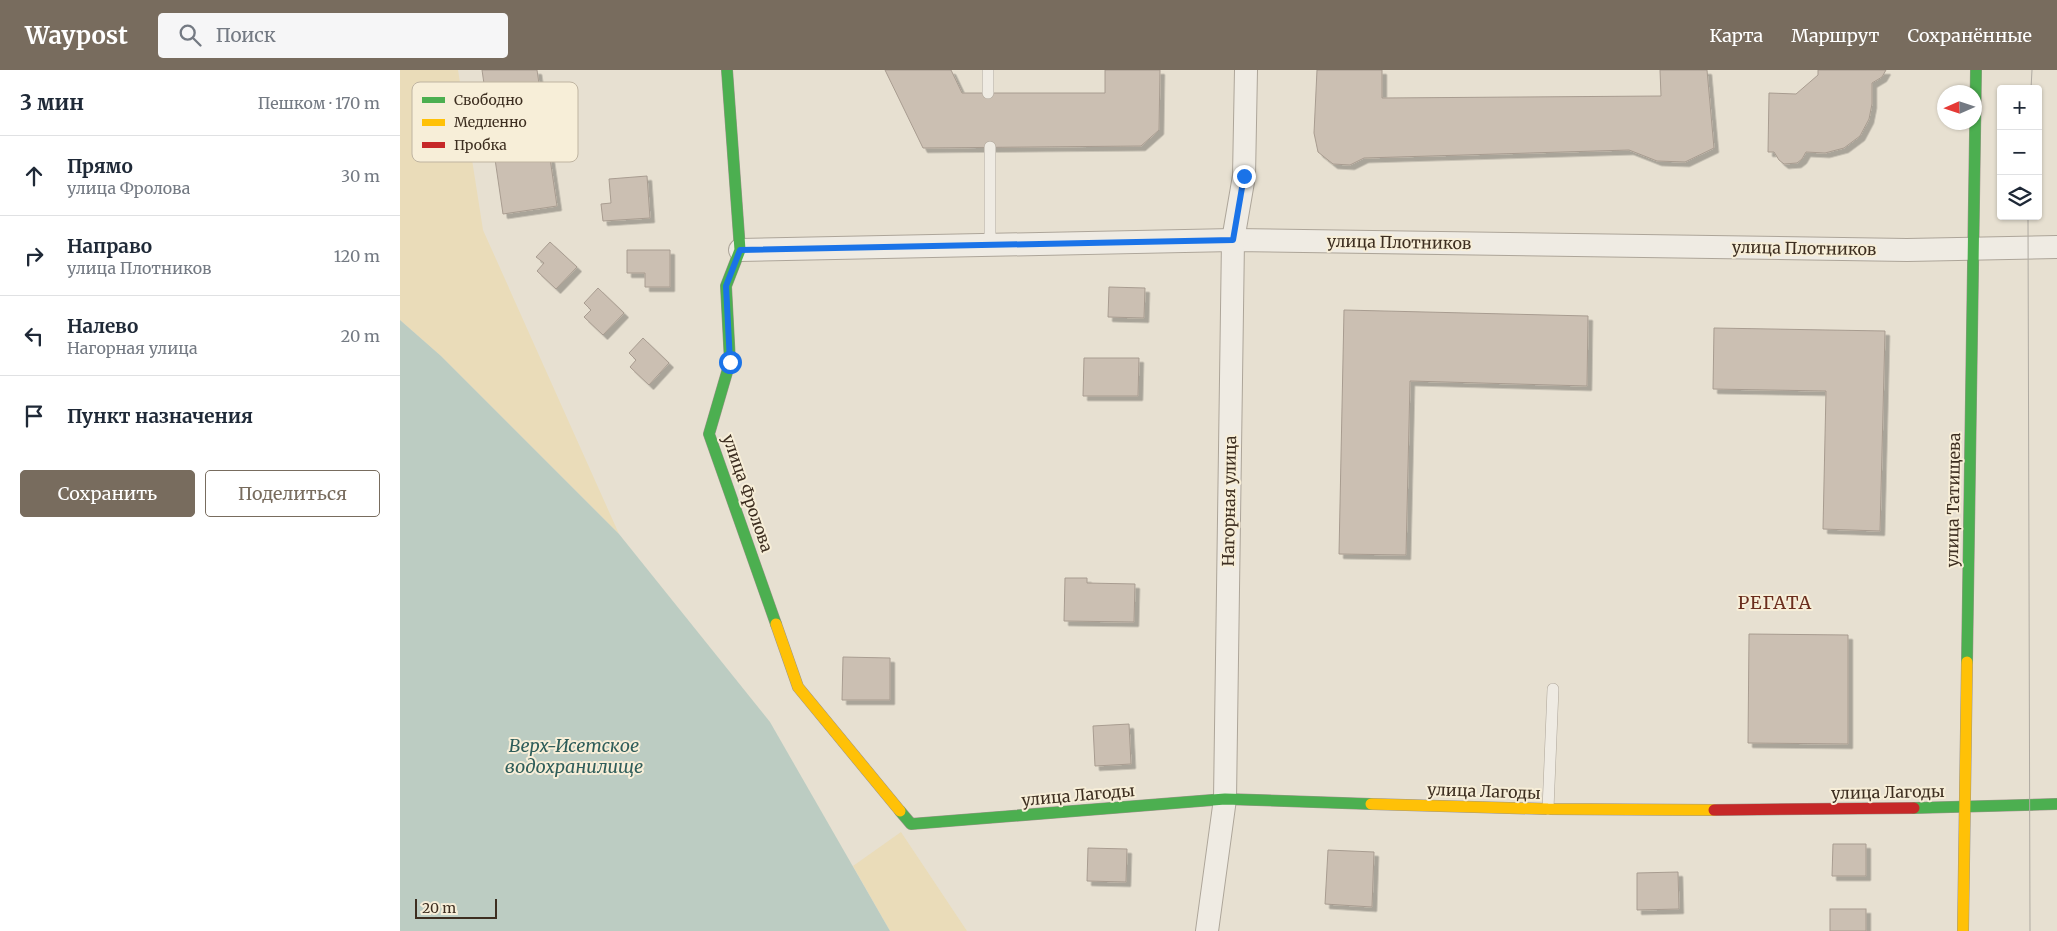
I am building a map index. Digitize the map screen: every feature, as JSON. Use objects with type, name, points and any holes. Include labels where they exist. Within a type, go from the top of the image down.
[{"type":"street","name":"улица Фролова","points":[[727,70],[740,250],[726,286],[730,362],[710,434],[798,687],[911,824]]},
{"type":"street","name":"Нагорная улица","points":[[1207,931],[1224,800],[1233,240],[1244,176],[1246,70]]},
{"type":"street","name":"улица Татищева","points":[[1963,931],[1976,70]]},
{"type":"street","name":"улица Плотников","points":[[740,250],[1233,240],[1972,249],[2057,247]]},
{"type":"street","name":"улица Лагоды","points":[[911,824],[1224,800],[1548,809],[1692,810],[1964,808],[2057,804]]},
{"type":"lane","points":[[988,70],[988,92]]},
{"type":"lane","points":[[990,147],[990,244]]},
{"type":"lane","points":[[1548,809],[1553,689]]},
{"type":"sand","points":[[400,70],[458,70],[460,82],[412,82],[412,162],[472,162],[483,230],[619,534],[441,356],[400,320]]},
{"type":"sand","points":[[901,832],[967,931],[890,931],[853,866]]},
{"type":"water","name":"Верх-Исетское водохранилище","points":[[400,320],[441,356],[619,534],[770,722],[890,931],[400,931]]},
{"type":"building","points":[[482,70],[537,70],[539,82],[484,82]]},
{"type":"building","points":[[885,70],[951,70],[962,93],[1105,93],[1105,70],[1160,70],[1159,130],[1141,146],[923,148]]},
{"type":"building","points":[[1317,70],[1382,70],[1382,98],[1661,96],[1660,70],[1707,70],[1714,148],[1685,162],[1657,161],[1629,150],[1364,158],[1350,165],[1333,164],[1318,152],[1314,133]]},
{"type":"building","points":[[1818,70],[1886,70],[1882,77],[1872,83],[1872,104],[1869,119],[1860,136],[1844,148],[1825,153],[1806,152],[1797,163],[1784,164],[1774,152],[1768,152],[1769,93],[1796,94],[1818,75]]},
{"type":"building","points":[[495,162],[551,162],[557,206],[503,214]]},
{"type":"building","points":[[647,176],[650,218],[603,221],[601,204],[611,203],[609,179]]},
{"type":"building","points":[[550,242],[577,267],[556,289],[537,271],[544,263],[536,257]]},
{"type":"building","points":[[627,250],[670,250],[670,287],[645,287],[645,273],[627,273]]},
{"type":"building","points":[[1109,287],[1145,288],[1144,318],[1108,317]]},
{"type":"building","points":[[598,288],[624,313],[603,335],[584,317],[591,310],[584,303]]},
{"type":"building","points":[[1344,310],[1588,316],[1587,386],[1410,381],[1406,555],[1339,554]]},
{"type":"building","points":[[1714,328],[1885,331],[1880,531],[1823,529],[1826,391],[1713,389]]},
{"type":"building","points":[[643,338],[669,363],[649,385],[630,367],[636,360],[629,353]]},
{"type":"building","points":[[1084,358],[1139,358],[1138,396],[1083,396]]},
{"type":"building","points":[[1065,578],[1087,578],[1087,583],[1135,584],[1134,622],[1064,621]]},
{"type":"building","points":[[1749,634],[1848,635],[1848,744],[1748,743]]},
{"type":"building","points":[[843,657],[890,658],[890,700],[842,700]]},
{"type":"building","points":[[1129,724],[1131,764],[1095,766],[1093,726]]},
{"type":"building","points":[[1833,844],[1866,844],[1866,876],[1832,876]]},
{"type":"building","points":[[1088,848],[1127,849],[1126,882],[1087,881]]},
{"type":"building","points":[[1328,850],[1374,852],[1372,907],[1325,904]]},
{"type":"building","points":[[1678,872],[1679,909],[1637,910],[1637,873]]},
{"type":"building","points":[[1830,909],[1866,909],[1866,931],[1830,931]]},
{"type":"tram line","points":[[2031,85],[2032,70]]},
{"type":"tram line","points":[[2028,220],[2030,931]]},
{"type":"traffic: fast","points":[[727,70],[740,250],[726,286],[730,362],[709,434],[776,624]]},
{"type":"traffic: fast","points":[[1967,662],[1976,70]]},
{"type":"traffic: fast","points":[[900,811],[911,824],[1225,799],[1371,804]]},
{"type":"traffic: fast","points":[[1914,808],[2057,804]]},
{"type":"traffic: slow","points":[[776,624],[798,687],[900,811]]},
{"type":"traffic: slow","points":[[1963,931],[1967,662]]},
{"type":"traffic: slow","points":[[1371,804],[1548,809],[1714,810]]},
{"type":"traffic: jam","points":[[1714,810],[1914,808]]},
{"type":"district","name":"РЕГАТА","points":[[1775,603]]},
{"type":"route","points":[[730,362],[726,286],[740,250],[1233,240],[1244,176]]}]
